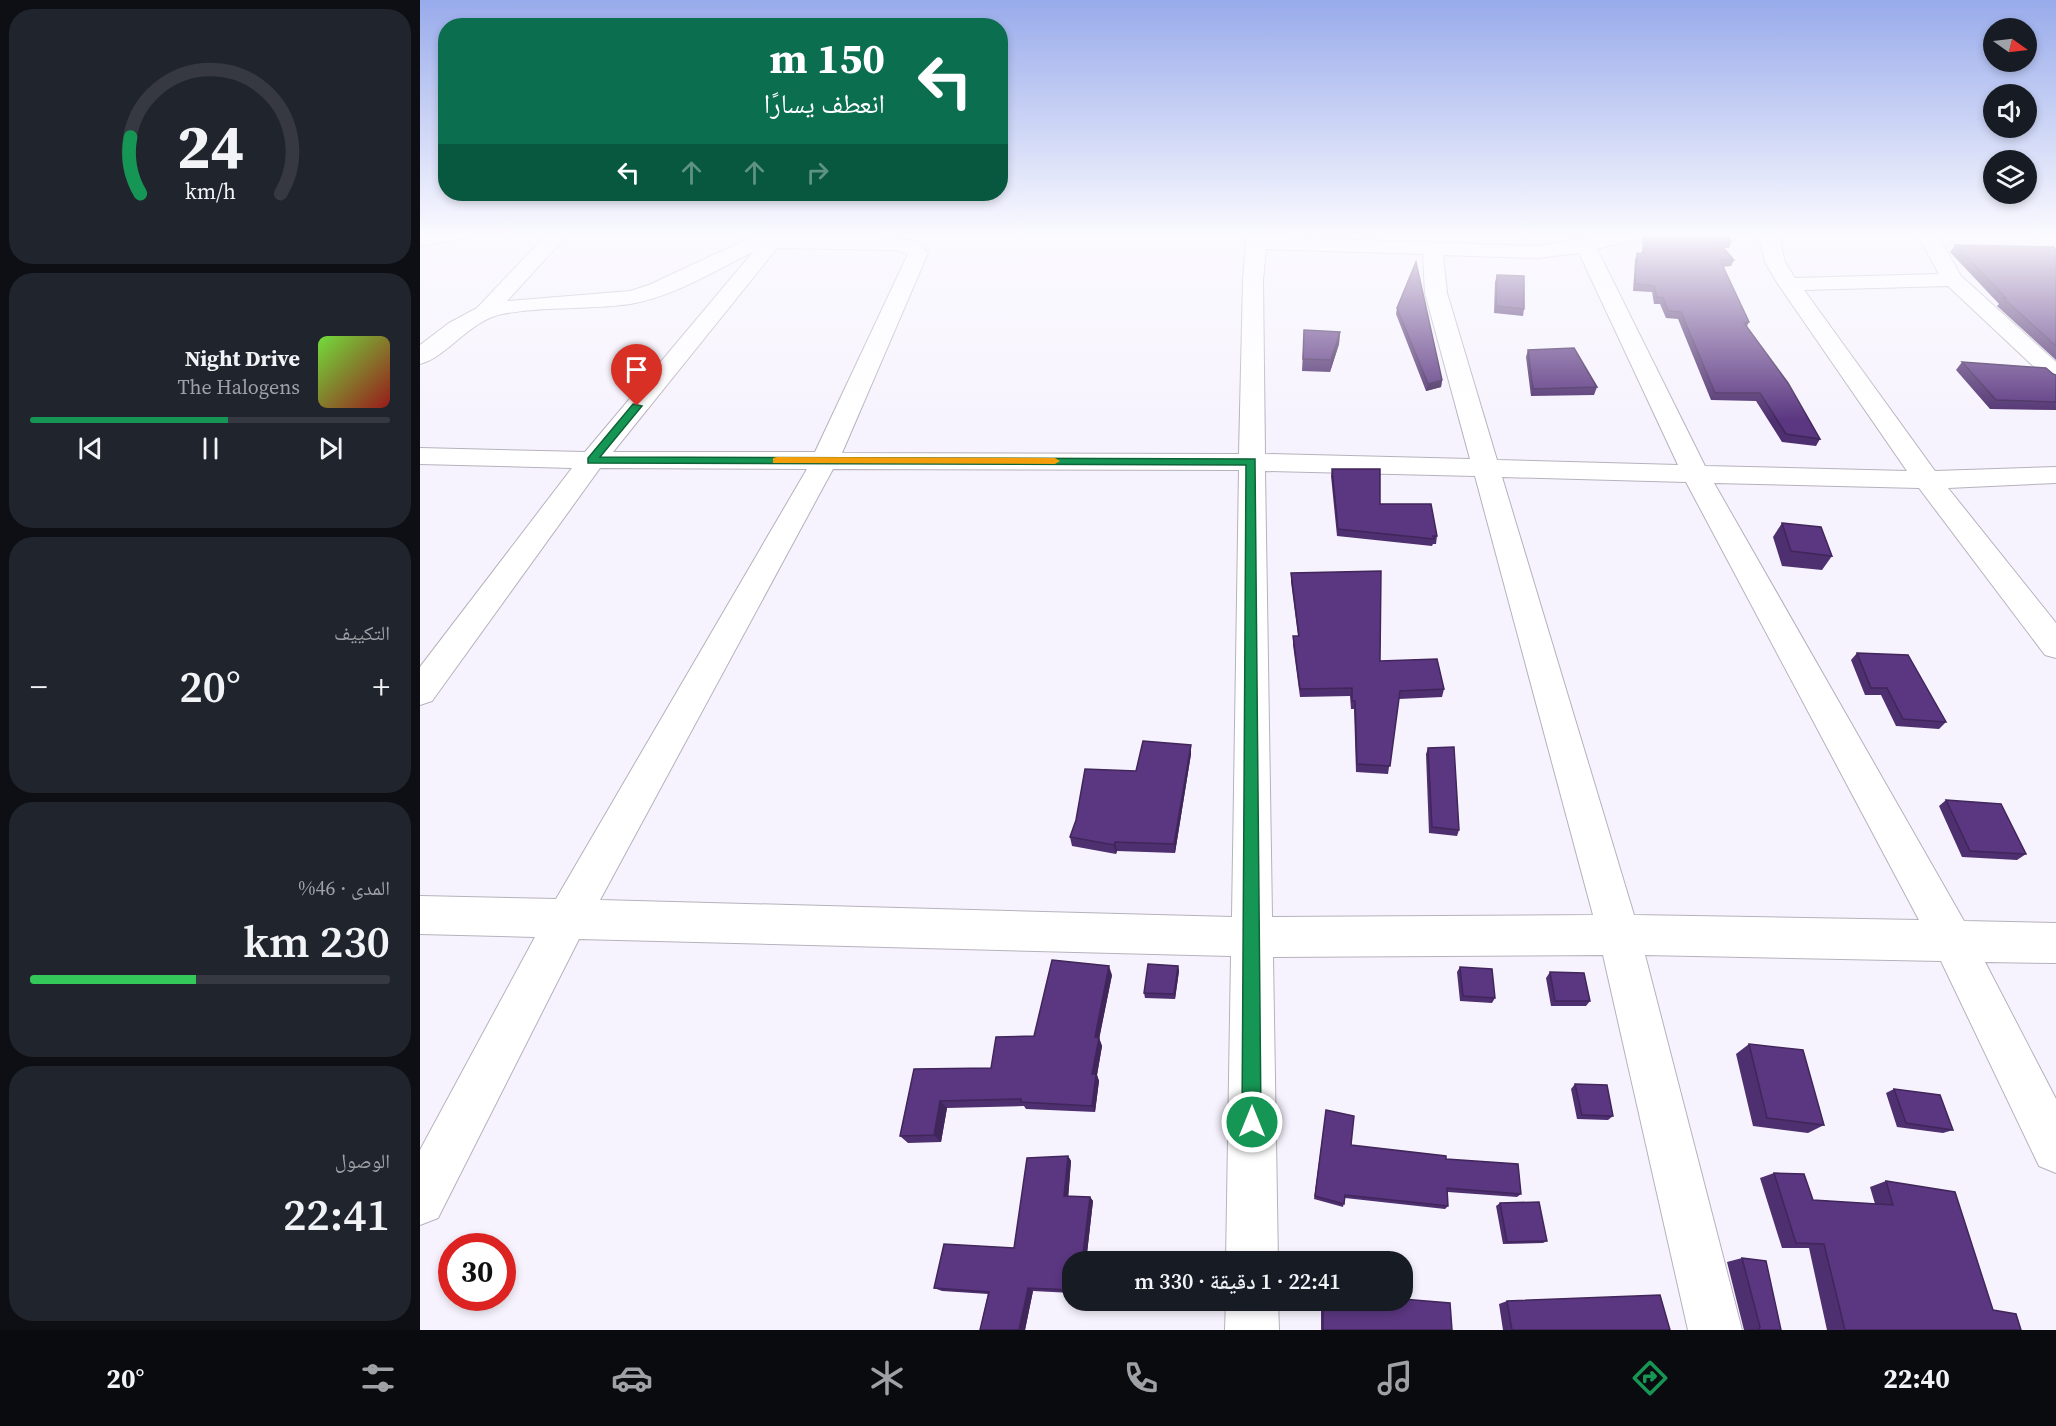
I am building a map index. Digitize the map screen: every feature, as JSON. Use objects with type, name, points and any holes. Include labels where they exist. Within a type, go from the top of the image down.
[{"type":"street","points":[[420,357],[448,333],[486,311],[500,296]]},
{"type":"street","points":[[486,311],[634,296]]},
{"type":"street","points":[[420,692],[592,460],[727,296]]},
{"type":"street","points":[[420,1200],[568,918],[825,460],[899,296]]},
{"type":"street","points":[[1252,1251],[1253,296]]},
{"type":"street","points":[[1437,296],[1619,936],[1715,1330]]},
{"type":"street","points":[[1610,296],[1696,475],[1953,942],[2056,1149]]},
{"type":"street","points":[[1797,296],[1927,480],[2056,646]]},
{"type":"street","points":[[1970,296],[2056,375]]},
{"type":"street","points":[[420,456],[592,460],[1252,462],[1486,466],[1696,475],[1927,480],[2056,475]]},
{"type":"street","points":[[420,915],[1251,937],[1619,936],[2056,943]]},
{"type":"street","points":[[1252,1311],[1252,1330]]},
{"type":"building","points":[[1402,296],[1424,296],[1442,380],[1428,384],[1397,308]]},
{"type":"building","points":[[1496,296],[1524,296],[1524,309],[1496,306]]},
{"type":"building","points":[[1737,296],[1749,322],[1744,323],[1788,383],[1820,439],[1786,434],[1760,393],[1715,393],[1681,312],[1668,311],[1663,298],[1657,297]]},
{"type":"building","points":[[2004,296],[2056,296],[2056,346],[2003,298],[2006,298]]},
{"type":"building","points":[[1304,330],[1340,332],[1331,360],[1303,359]]},
{"type":"building","points":[[1574,348],[1597,387],[1533,389],[1528,350]]},
{"type":"building","points":[[1962,362],[2046,368],[2056,375],[2056,402],[1996,400]]},
{"type":"building","points":[[1332,469],[1380,469],[1380,504],[1431,504],[1437,536],[1433,536],[1434,539],[1338,529]]},
{"type":"building","points":[[1782,523],[1821,527],[1832,556],[1791,551]]},
{"type":"building","points":[[1381,571],[1380,661],[1437,659],[1444,689],[1400,691],[1390,766],[1357,764],[1355,701],[1352,701],[1352,688],[1300,689],[1293,636],[1299,636],[1291,573]]},
{"type":"building","points":[[1857,653],[1908,655],[1946,722],[1903,719],[1887,688],[1871,688]]},
{"type":"building","points":[[1143,741],[1191,745],[1174,844],[1115,842],[1114,845],[1070,837],[1076,820],[1085,769],[1136,771]]},
{"type":"building","points":[[1454,747],[1459,830],[1432,827],[1428,748]]},
{"type":"building","points":[[1946,800],[2001,804],[2026,854],[1970,851]]},
{"type":"building","points":[[1052,960],[1109,966],[1095,1037],[1099,1038],[1092,1074],[1096,1074],[1092,1106],[1021,1102],[1021,1099],[940,1101],[934,1135],[900,1136],[914,1069],[991,1068],[996,1037],[1034,1036]]},
{"type":"building","points":[[1148,964],[1178,966],[1174,994],[1144,993]]},
{"type":"building","points":[[1460,967],[1492,969],[1495,998],[1463,996]]},
{"type":"building","points":[[1550,972],[1584,973],[1590,1001],[1555,1001]]},
{"type":"building","points":[[1749,1044],[1803,1050],[1824,1125],[1767,1118]]},
{"type":"building","points":[[1575,1084],[1607,1085],[1613,1116],[1582,1115]]},
{"type":"building","points":[[1894,1089],[1940,1095],[1953,1130],[1906,1123]]},
{"type":"building","points":[[1326,1110],[1354,1116],[1351,1145],[1446,1156],[1446,1159],[1518,1164],[1521,1194],[1447,1188],[1448,1206],[1345,1195],[1344,1204],[1315,1196]]},
{"type":"building","points":[[1068,1156],[1064,1196],[1090,1197],[1083,1251],[1062,1251],[1062,1290],[1028,1288],[1019,1330],[980,1330],[989,1292],[934,1288],[944,1244],[1014,1248],[1027,1158]]},
{"type":"building","points":[[1774,1173],[1804,1174],[1813,1200],[1893,1205],[1886,1181],[1955,1192],[1993,1310],[2016,1314],[2021,1330],[1845,1330],[1824,1244],[1796,1243]]},
{"type":"building","points":[[1539,1202],[1547,1241],[1507,1242],[1500,1203]]},
{"type":"building","points":[[1742,1258],[1766,1261],[1781,1330],[1758,1330],[1760,1327]]},
{"type":"building","points":[[1660,1295],[1670,1330],[1512,1330],[1507,1301]]},
{"type":"building","points":[[1413,1300],[1450,1303],[1452,1330],[1323,1330],[1323,1311],[1413,1311]]},
{"type":"slow traffic","points":[[777,460],[1055,461]]},
{"type":"route","points":[[637,406],[592,460],[1252,462],[1252,1122]]}]
